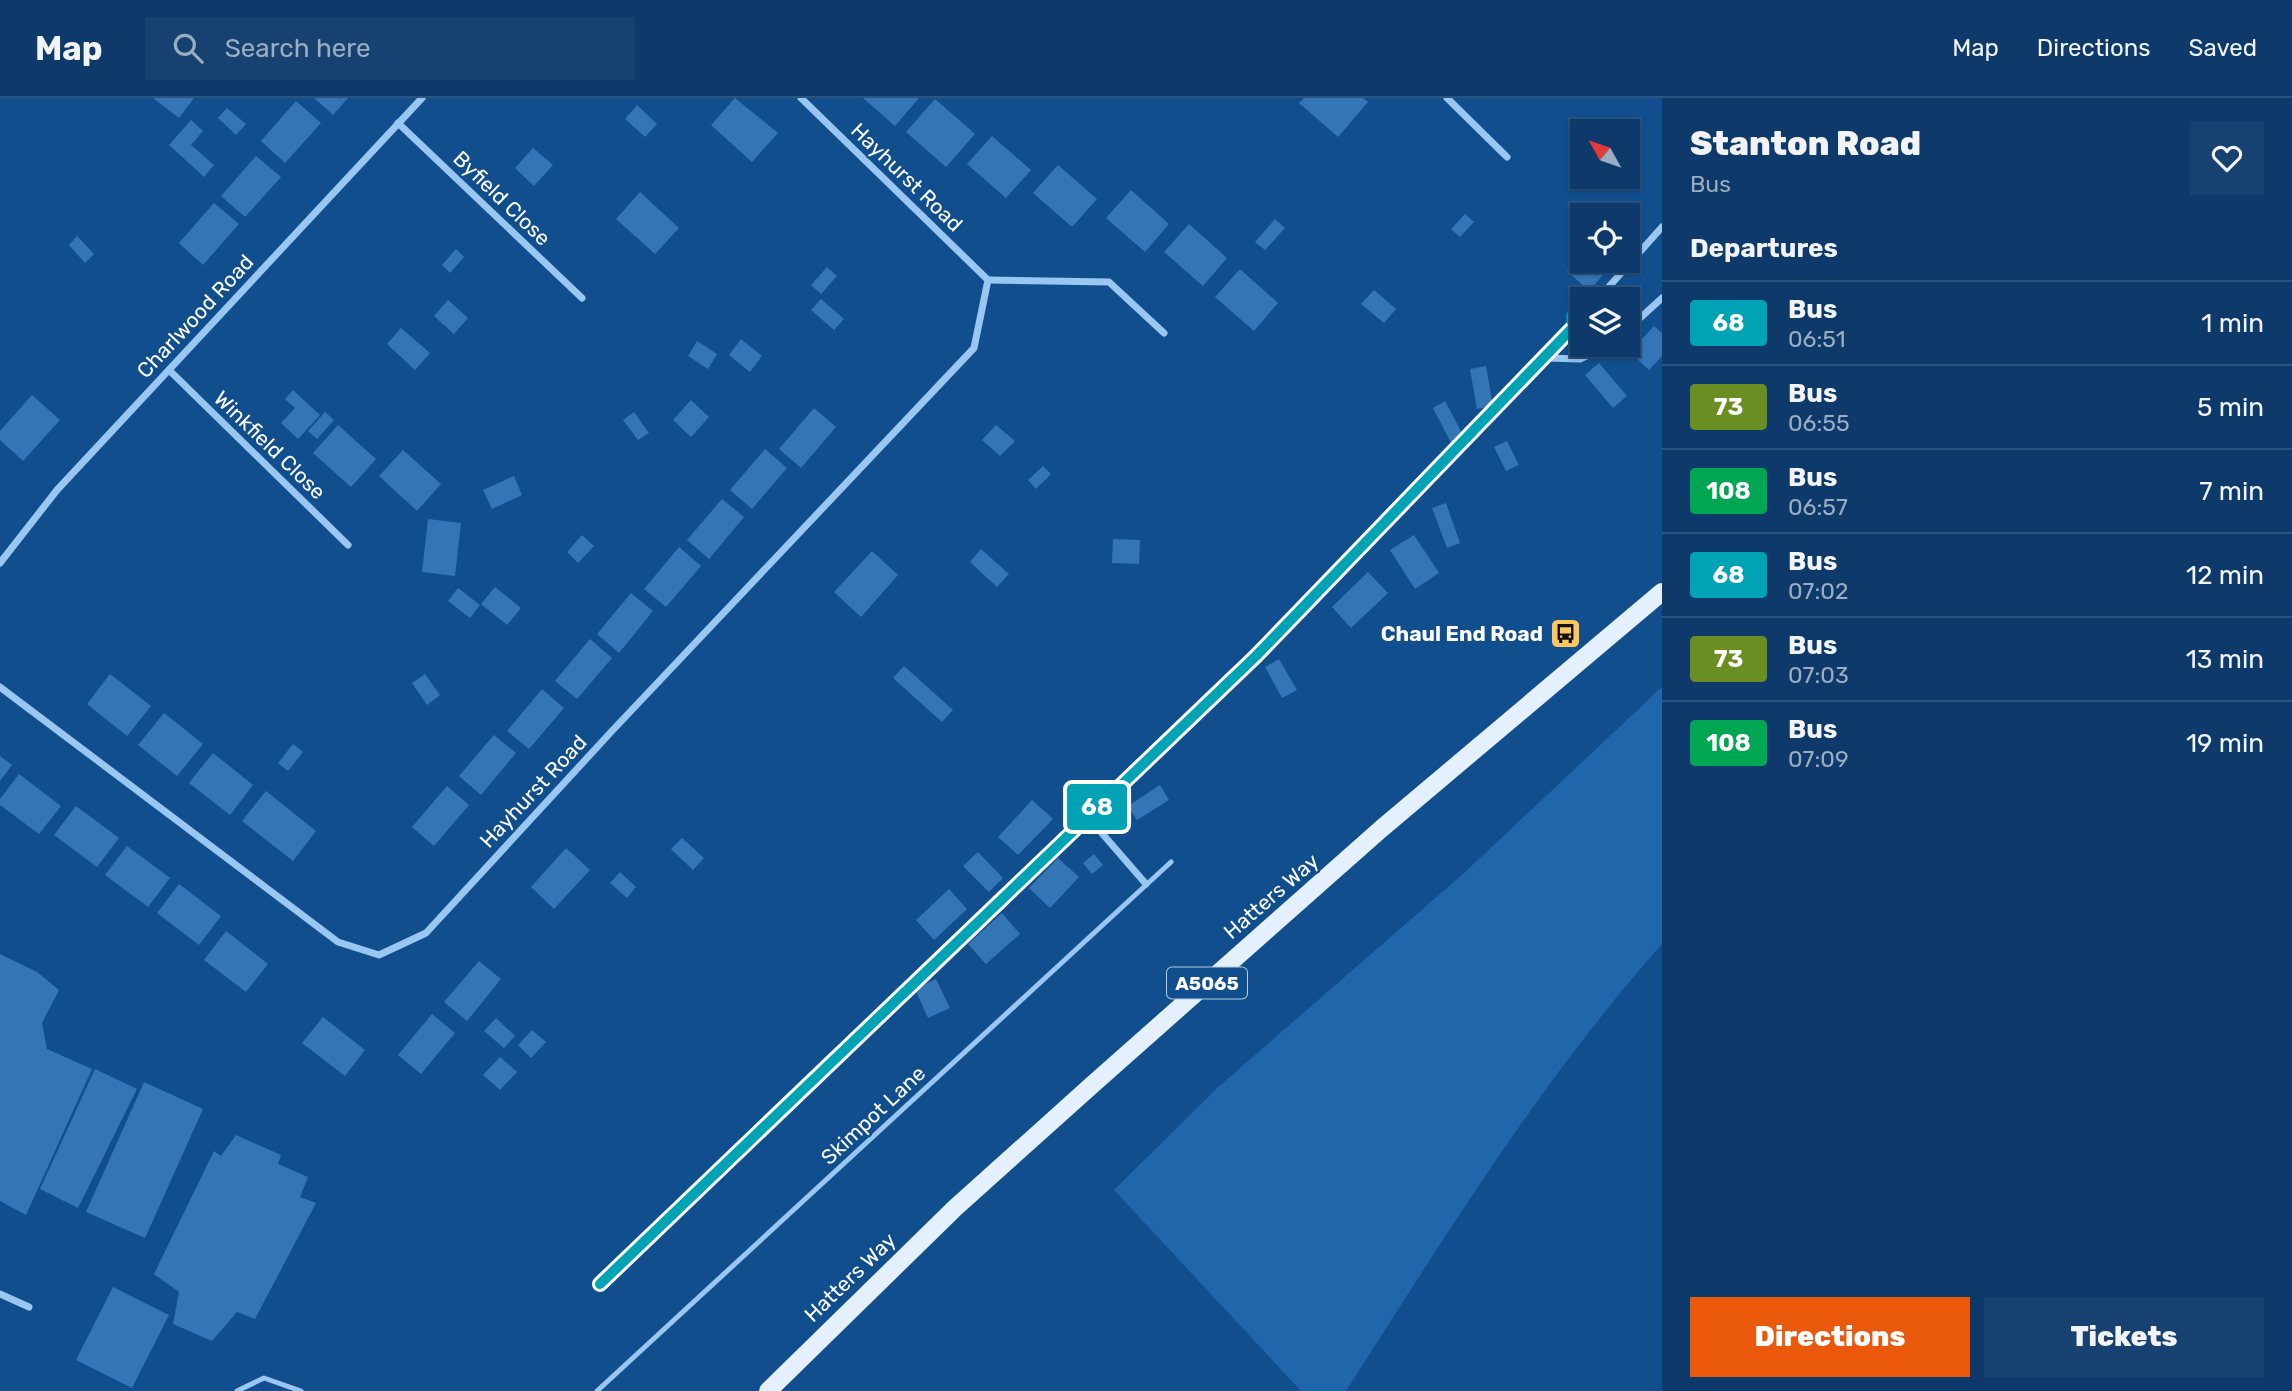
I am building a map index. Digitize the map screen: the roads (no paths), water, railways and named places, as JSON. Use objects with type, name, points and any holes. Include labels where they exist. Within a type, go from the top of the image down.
[{"type":"main road","name":"Hatters Way","points":[[768,1391],[955,1208],[1082,1094],[1381,830],[1662,592]]},
{"type":"street","name":"Charlwood Road","points":[[0,564],[57,490],[422,98]]},
{"type":"street","name":"Hayhurst Road","points":[[0,687],[338,942],[379,955],[426,933],[611,732],[975,348],[988,280],[801,98]]},
{"type":"street","points":[[1447,98],[1507,157]]},
{"type":"street","name":"Byfield Close","points":[[398,123],[582,299]]},
{"type":"street","points":[[1609,287],[1662,227]]},
{"type":"street","points":[[988,280],[1109,282],[1164,333]]},
{"type":"street","points":[[1640,318],[1662,298]]},
{"type":"street","points":[[600,1284],[752,1142],[859,1035],[1256,656],[1570,331]]},
{"type":"street","points":[[1546,358],[1584,357]]},
{"type":"street","name":"Winkfield Close","points":[[169,370],[348,545]]},
{"type":"street","points":[[1087,816],[1146,884]]},
{"type":"street","points":[[0,1294],[29,1307]]},
{"type":"lane","name":"Skimpot Lane","points":[[597,1391],[1171,862]]},
{"type":"lane","points":[[237,1391],[264,1378],[301,1391]]},
{"type":"place","name":"Chaul End Road","points":[[1566,633]]}]
